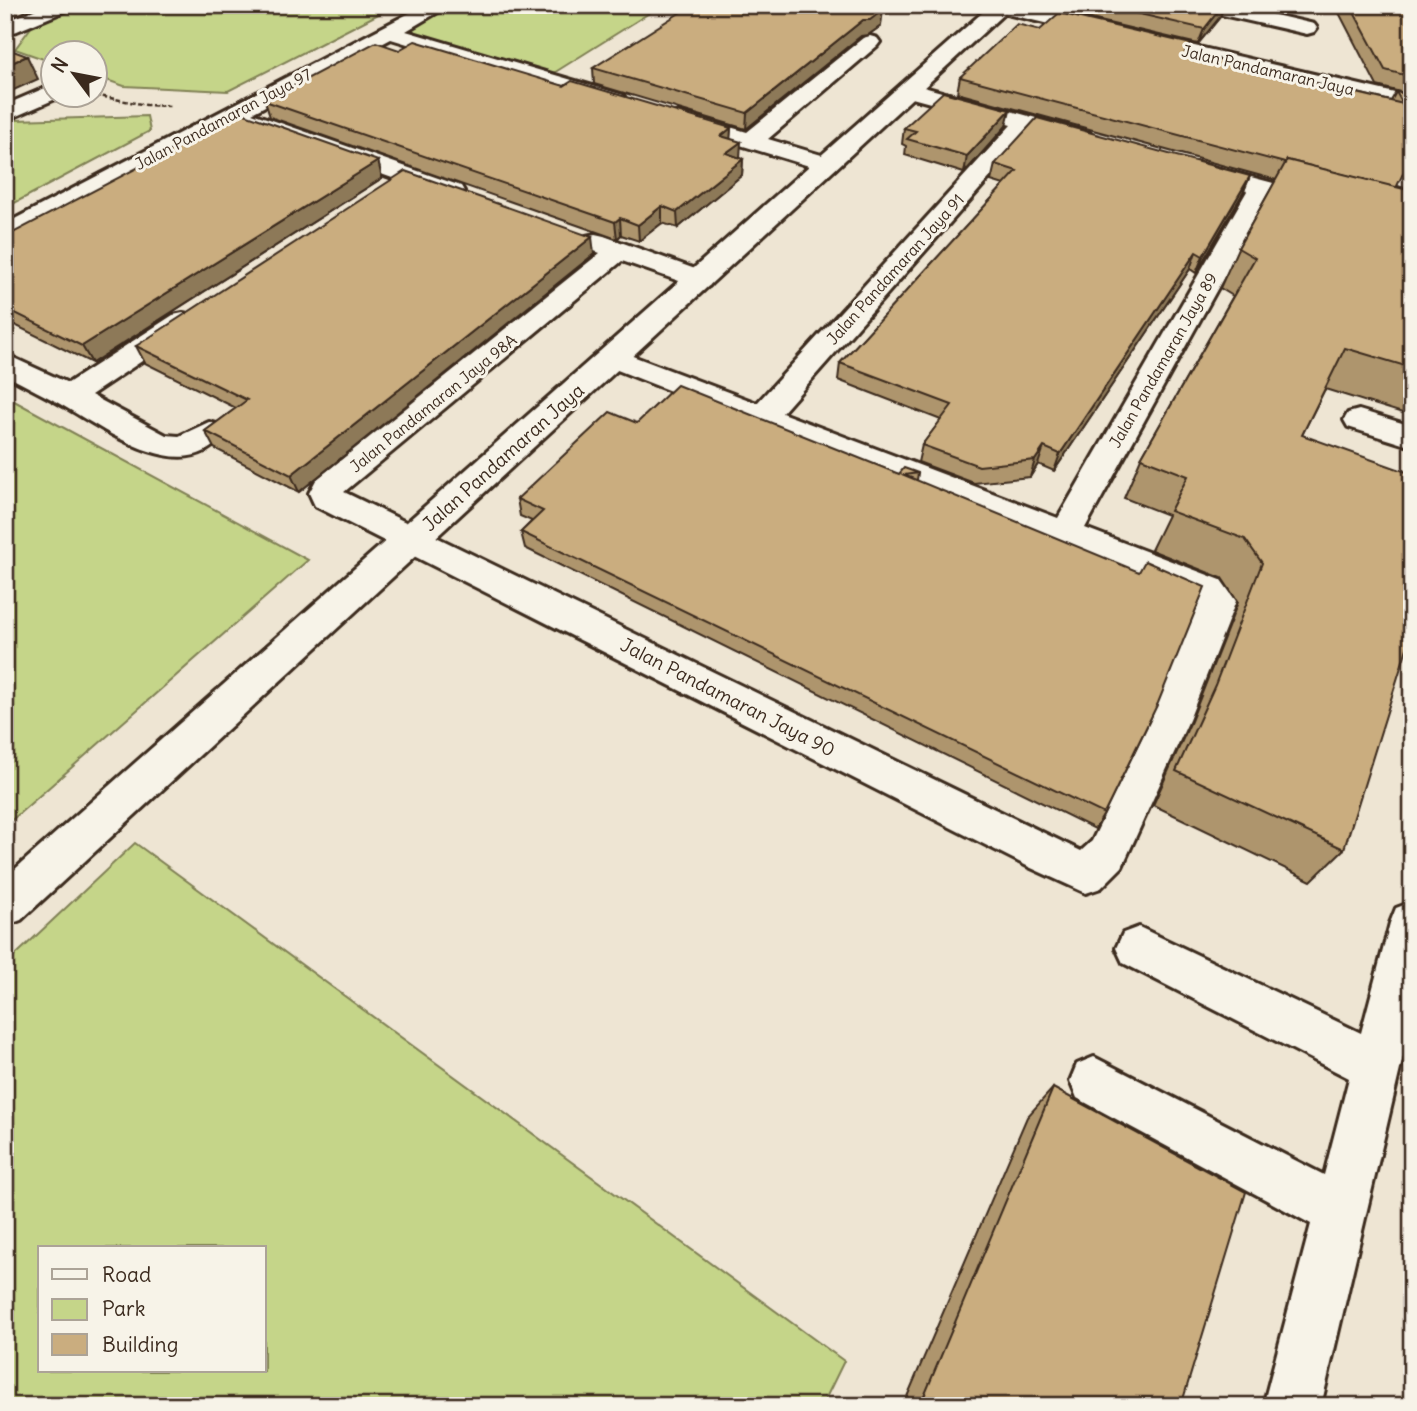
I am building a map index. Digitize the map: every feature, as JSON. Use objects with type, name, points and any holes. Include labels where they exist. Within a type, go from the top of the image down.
[{"type":"street","points":[[5,30],[63,5]]},
{"type":"street","name":"Jalan Pandamaran Jaya 97","points":[[5,234],[440,5]]},
{"type":"street","points":[[1203,5],[1307,28]]},
{"type":"street","points":[[1297,5],[1331,85]]},
{"type":"street","name":"Jalan Pandamaran Jaya","points":[[5,906],[909,90],[997,6],[1412,104]]},
{"type":"street","points":[[389,32],[633,106]]},
{"type":"street","points":[[751,141],[870,42]]},
{"type":"street","points":[[568,86],[590,71]]},
{"type":"street","points":[[909,90],[1105,144]]},
{"type":"street","points":[[5,114],[38,99]]},
{"type":"street","points":[[233,114],[473,198]]},
{"type":"street","points":[[659,114],[827,164]]},
{"type":"street","name":"Jalan Pandamaran Jaya 91","points":[[762,416],[1027,122]]},
{"type":"street","points":[[1170,162],[1385,221],[1405,212]]},
{"type":"street","points":[[385,190],[408,175]]},
{"type":"street","name":"Jalan Pandamaran Jaya 89","points":[[1065,534],[1261,187]]},
{"type":"street","points":[[571,234],[699,280]]},
{"type":"street","name":"Jalan Pandamaran Jaya 98A","points":[[412,539],[327,498],[325,493],[618,251]]},
{"type":"street","points":[[69,396],[209,304]]},
{"type":"street","points":[[612,358],[1065,534]]},
{"type":"street","points":[[5,363],[145,438],[171,447],[184,446],[209,432]]},
{"type":"street","points":[[1359,420],[1412,437]]},
{"type":"street","name":"Jalan Pandamaran Jaya 90","points":[[412,539],[1086,874],[1107,854],[1170,720],[1217,601],[1208,589],[1065,534]]},
{"type":"street","points":[[1292,1406],[1412,923]]},
{"type":"street","points":[[1139,948],[1375,1065]]},
{"type":"street","points":[[1094,1082],[1339,1210]]},
{"type":"path","points":[[108,98],[171,106]]},
{"type":"green space","points":[[80,5],[396,5],[228,91],[124,86],[108,80],[108,38],[38,38],[38,57],[15,49],[32,26]]},
{"type":"green space","points":[[453,5],[662,5],[549,76],[403,32]]},
{"type":"green space","points":[[147,116],[150,131],[5,208],[5,124],[15,120]]},
{"type":"green space","points":[[5,396],[308,560],[5,826]]},
{"type":"green space","points":[[135,843],[844,1361],[822,1406],[5,1406],[5,965]]},
{"type":"building","points":[[692,5],[863,5],[883,10],[870,20],[863,20],[747,113],[593,68]]},
{"type":"building","points":[[1101,5],[1223,5],[1204,29]]},
{"type":"building","points":[[1350,5],[1412,5],[1412,77],[1385,70]]},
{"type":"building","points":[[1059,13],[1191,44],[1185,52],[1403,104],[1396,92],[1412,95],[1412,136],[1405,150],[1412,151],[1412,155],[1397,186],[1405,188],[1404,190],[1287,160],[1285,163],[960,77],[1017,24],[1040,30]]},
{"type":"building","points":[[415,41],[564,86],[572,81],[731,128],[721,136],[741,142],[726,153],[743,159],[677,212],[662,206],[638,225],[620,218],[615,222],[265,101],[376,42],[399,50]]},
{"type":"building","points":[[5,48],[27,56],[5,66]]},
{"type":"building","points":[[943,92],[1010,110],[967,156],[907,139],[916,131],[904,128]]},
{"type":"building","points":[[242,113],[378,161],[82,346],[5,308],[5,237]]},
{"type":"building","points":[[1037,118],[1250,176],[1203,256],[1196,252],[1060,454],[1044,447],[1035,460],[979,466],[922,445],[952,405],[840,363],[1017,171],[995,164]]},
{"type":"building","points":[[1287,160],[1412,191],[1412,368],[1345,348],[1302,435],[1412,474],[1412,632],[1344,849],[1176,771],[1215,685],[1262,563],[1245,539],[1170,511],[1188,476],[1141,458],[1255,258],[1238,248]]},
{"type":"building","points":[[405,171],[592,237],[291,475],[205,431],[247,400],[136,346]]},
{"type":"building","points":[[677,385],[899,474],[904,468],[918,473],[904,475],[1139,572],[1145,561],[1205,587],[1158,703],[1104,814],[521,532],[543,511],[517,499],[610,412],[637,423]]},
{"type":"building","points":[[1053,1088],[1246,1192],[1181,1406],[920,1406]]}]
